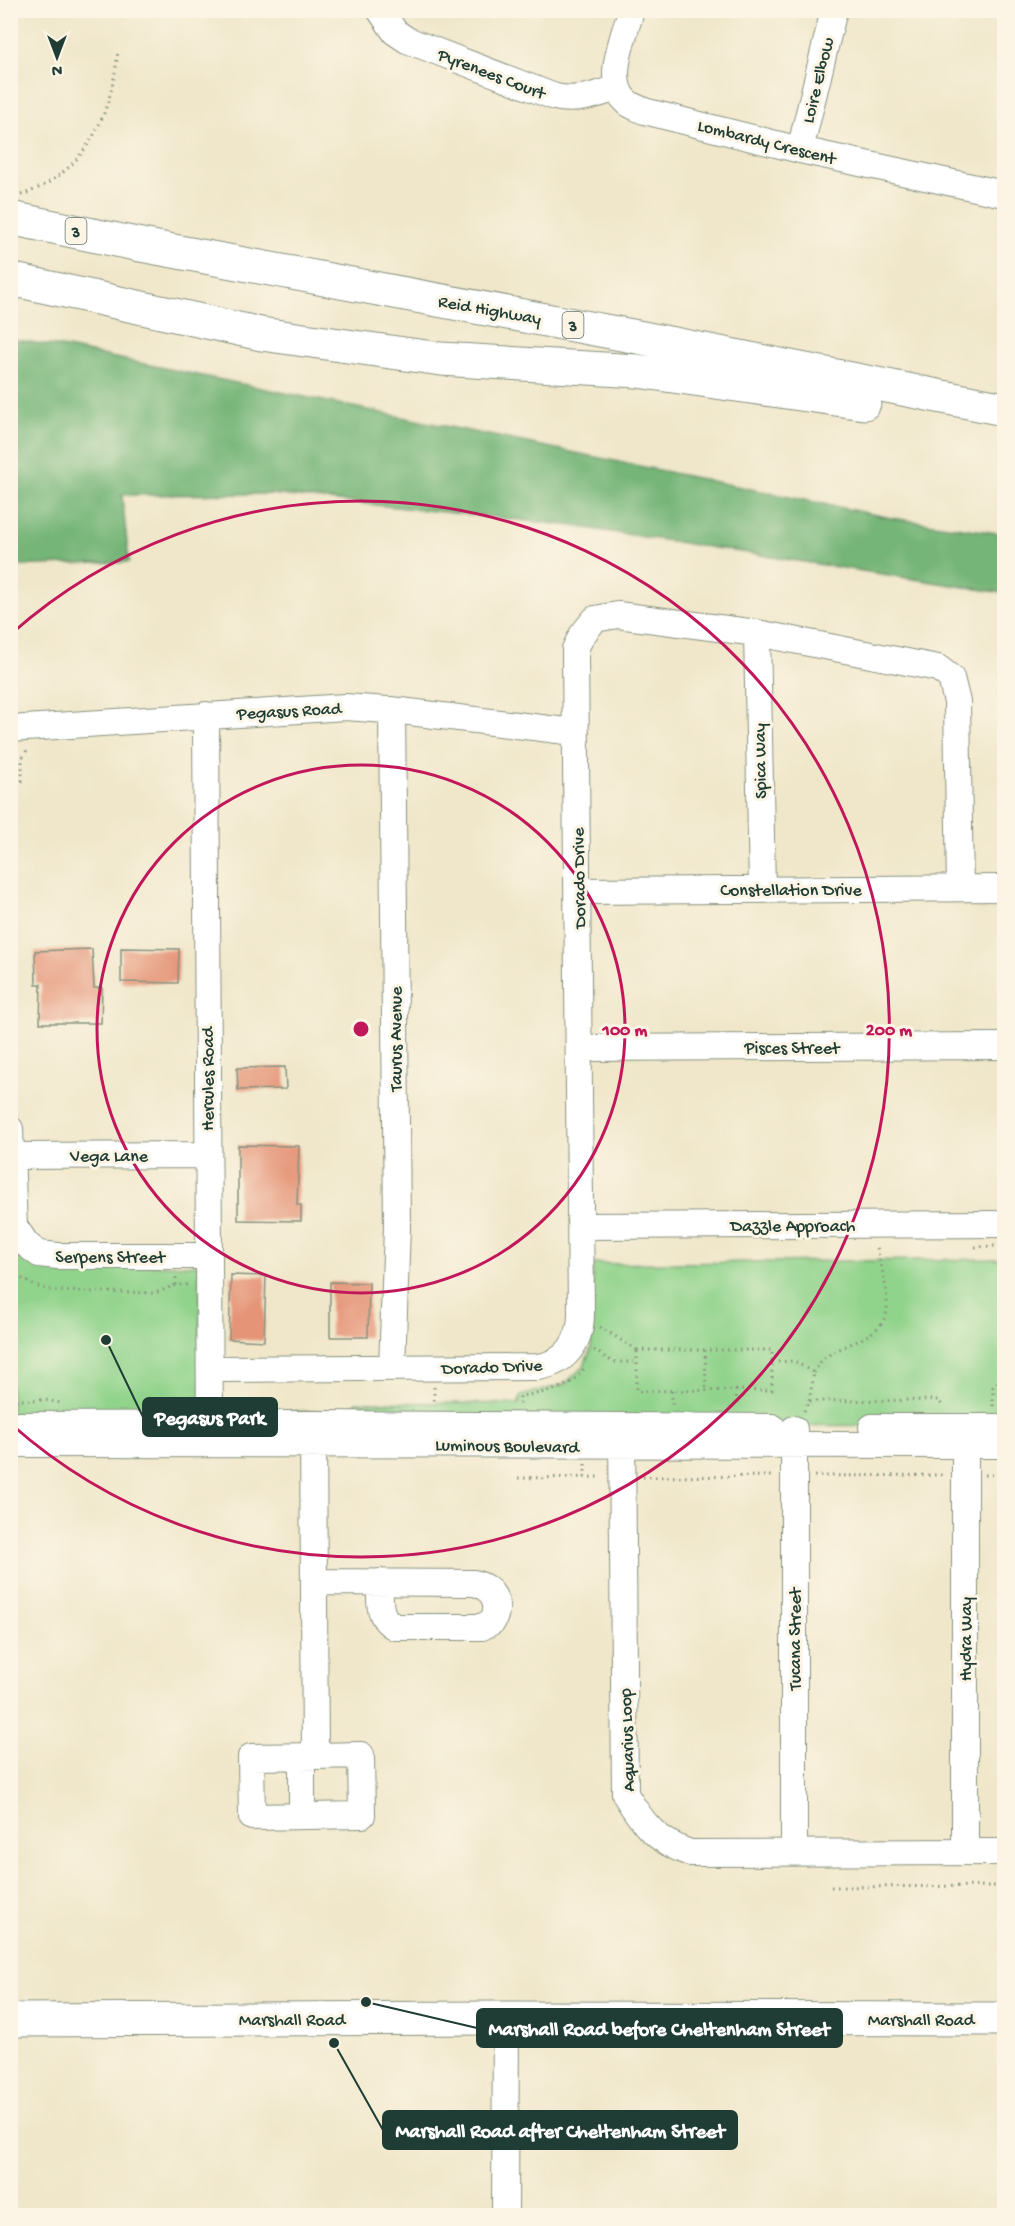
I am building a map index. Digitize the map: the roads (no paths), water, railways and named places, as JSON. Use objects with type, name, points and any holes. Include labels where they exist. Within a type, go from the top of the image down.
[{"type":"main road","name":"Reid Highway","points":[[15,206],[153,248],[643,338],[1005,409]]},
{"type":"main road","points":[[10,279],[261,334],[441,359],[637,371],[838,398],[1005,431]]},
{"type":"main road","points":[[10,294],[201,337],[261,334]]},
{"type":"main road","name":"Marshall Road","points":[[10,2020],[1005,2019]]},
{"type":"street","name":"Pyrenees Court","points":[[380,10],[395,32],[407,40],[555,98],[582,99],[617,88]]},
{"type":"street","points":[[617,88],[616,70],[631,10]]},
{"type":"street","name":"Loire Elbow","points":[[800,150],[834,10]]},
{"type":"street","name":"Lombardy Crescent","points":[[617,88],[628,103],[644,111],[800,150],[1005,194]]},
{"type":"street","name":"Dorado Drive","points":[[210,1369],[537,1368],[549,1365],[565,1356],[573,1347],[581,1323],[575,649],[582,635],[595,620],[618,615],[757,633],[938,668],[951,678],[957,702],[960,888]]},
{"type":"street","name":"Spica Way","points":[[757,633],[762,889]]},
{"type":"street","name":"Pegasus Road","points":[[10,729],[345,707],[566,731]]},
{"type":"street","name":"Taurus Avenue","points":[[392,711],[396,1227],[392,1368]]},
{"type":"street","name":"Hercules Road","points":[[206,716],[210,1434]]},
{"type":"street","name":"Constellation Drive","points":[[578,891],[1005,888]]},
{"type":"street","name":"Pisces Street","points":[[579,1048],[1005,1046]]},
{"type":"street","name":"Serpens Street","points":[[10,1129],[14,1226],[27,1245],[39,1254],[208,1256]]},
{"type":"street","name":"Vega Lane","points":[[11,1172],[208,1155]]},
{"type":"street","name":"Dazzle Approach","points":[[581,1226],[1005,1224]]},
{"type":"street","name":"Luminous Boulevard","points":[[965,1436],[999,1420]]},
{"type":"street","name":"Luminous Boulevard","points":[[10,1425],[210,1434]]},
{"type":"street","points":[[302,1816],[308,1756],[314,1582],[313,1433]]},
{"type":"street","name":"Luminous Boulevard","points":[[10,1444],[210,1434],[313,1433],[965,1436],[1005,1445]]},
{"type":"street","name":"Aquarius Loop","points":[[622,1436],[625,1794],[639,1818],[669,1846],[690,1853],[1005,1852]]},
{"type":"street","name":"Tucana Street","points":[[794,1436],[794,1851]]},
{"type":"street","name":"Hydra Way","points":[[965,1436],[965,1852]]},
{"type":"street","points":[[314,1582],[380,1582],[474,1583],[489,1589],[496,1603],[497,1613],[493,1621],[482,1627],[395,1627],[387,1623],[381,1615],[380,1582]]},
{"type":"street","points":[[361,1755],[362,1815],[252,1817],[251,1757],[308,1756],[361,1755]]},
{"type":"street","points":[[505,2216],[506,2018]]},
{"type":"place","name":"Pegasus Park","points":[[106,1340]]},
{"type":"place","name":"Marshall Road before Cheltenham Street","points":[[366,2002]]},
{"type":"place","name":"Marshall Road after Cheltenham Street","points":[[334,2043]]}]
